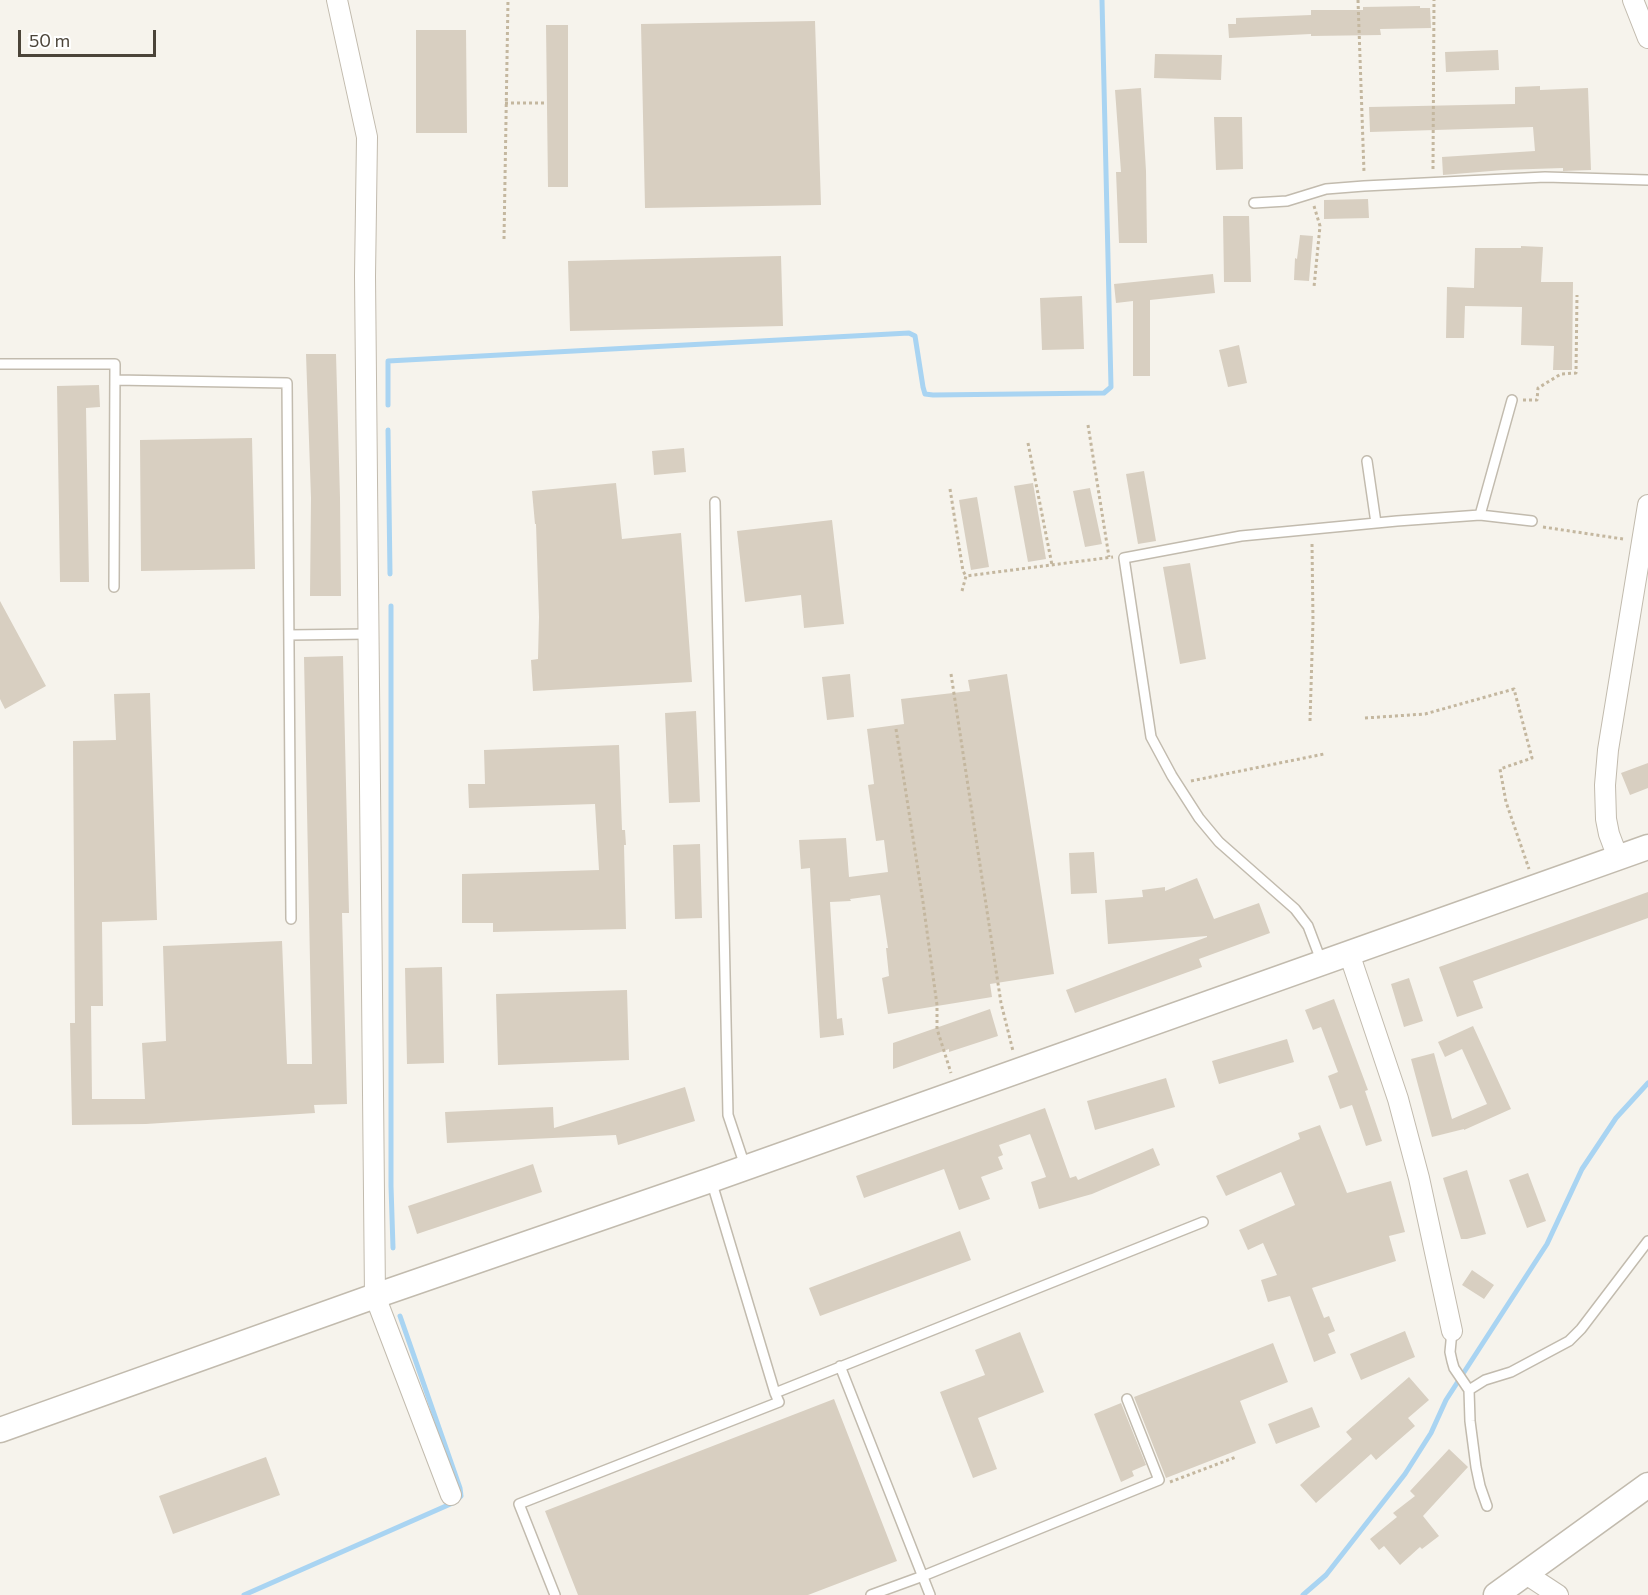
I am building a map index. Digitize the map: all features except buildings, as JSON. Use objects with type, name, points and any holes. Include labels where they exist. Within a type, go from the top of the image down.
[{"type":"street","points":[[337,0],[366,137],[365,288],[375,1296],[451,1495]]},
{"type":"street","points":[[1633,0],[1648,38]]},
{"type":"street","points":[[1618,858],[1606,819],[1605,785],[1608,750],[1643,568],[1641,543],[1648,505]]},
{"type":"street","points":[[0,1430],[1648,847]]},
{"type":"street","points":[[1349,953],[1398,1099],[1419,1178],[1452,1331]]},
{"type":"street","points":[[1496,1595],[1648,1485]]},
{"type":"street","points":[[1526,1574],[1558,1595]]},
{"type":"lane","points":[[1254,204],[1287,201],[1326,189],[1364,186],[1545,177],[1648,180]]},
{"type":"lane","points":[[0,364],[115,364],[114,587]]},
{"type":"lane","points":[[115,380],[287,383],[291,919]]},
{"type":"lane","points":[[1480,515],[1512,400]]},
{"type":"lane","points":[[1367,461],[1376,523]]},
{"type":"lane","points":[[716,502],[728,1115],[746,1166]]},
{"type":"lane","points":[[1322,963],[1308,927],[1295,909],[1219,842],[1199,818],[1151,737],[1124,558],[1241,536],[1376,523],[1480,515],[1532,521]]},
{"type":"lane","points":[[289,635],[369,634]]},
{"type":"lane","points":[[555,1595],[519,1504],[779,1402],[774,1393],[711,1180]]},
{"type":"lane","points":[[774,1393],[1203,1222]]},
{"type":"lane","points":[[1469,1390],[1485,1380],[1510,1372],[1569,1341],[1581,1329],[1648,1241]]},
{"type":"lane","points":[[1452,1331],[1450,1352],[1454,1368],[1469,1390],[1468,1408],[1476,1467],[1487,1506]]},
{"type":"lane","points":[[840,1366],[930,1595]]},
{"type":"lane","points":[[871,1595],[1159,1480],[1126,1399]]},
{"type":"path","points":[[504,239],[508,0]]},
{"type":"path","points":[[1358,0],[1364,186]]},
{"type":"path","points":[[1433,183],[1434,0]]},
{"type":"path","points":[[505,104],[547,103]]},
{"type":"path","points":[[1310,194],[1320,226],[1314,287]]},
{"type":"path","points":[[1512,400],[1537,400],[1538,388],[1561,374],[1576,373],[1577,295]]},
{"type":"path","points":[[1088,425],[1109,557]]},
{"type":"path","points":[[1028,443],[1052,565]]},
{"type":"path","points":[[950,489],[963,571],[966,576],[962,591]]},
{"type":"path","points":[[1532,521],[1537,526],[1641,543]]},
{"type":"path","points":[[1310,721],[1313,621],[1312,530]]},
{"type":"path","points":[[966,576],[1116,556],[1124,558]]},
{"type":"path","points":[[951,674],[1001,1003],[1018,1070]]},
{"type":"path","points":[[1365,718],[1425,714],[1514,689],[1532,758],[1500,769],[1506,802],[1535,888]]},
{"type":"path","points":[[896,729],[937,1005],[937,1029],[957,1092]]},
{"type":"path","points":[[1177,784],[1324,754]]},
{"type":"path","points":[[1159,1480],[1165,1485],[1236,1457]]},
{"type":"waterway","points":[[388,405],[388,361],[909,333],[915,336],[925,394],[1104,393],[1111,387],[1102,0]]},
{"type":"waterway","points":[[388,430],[390,574]]},
{"type":"waterway","points":[[391,606],[391,1186],[393,1248]]},
{"type":"waterway","points":[[1303,1595],[1326,1575],[1405,1474],[1431,1433],[1446,1400],[1547,1244],[1582,1169],[1616,1118],[1648,1083]]},
{"type":"waterway","points":[[244,1595],[455,1502],[461,1496],[400,1316]]}]
